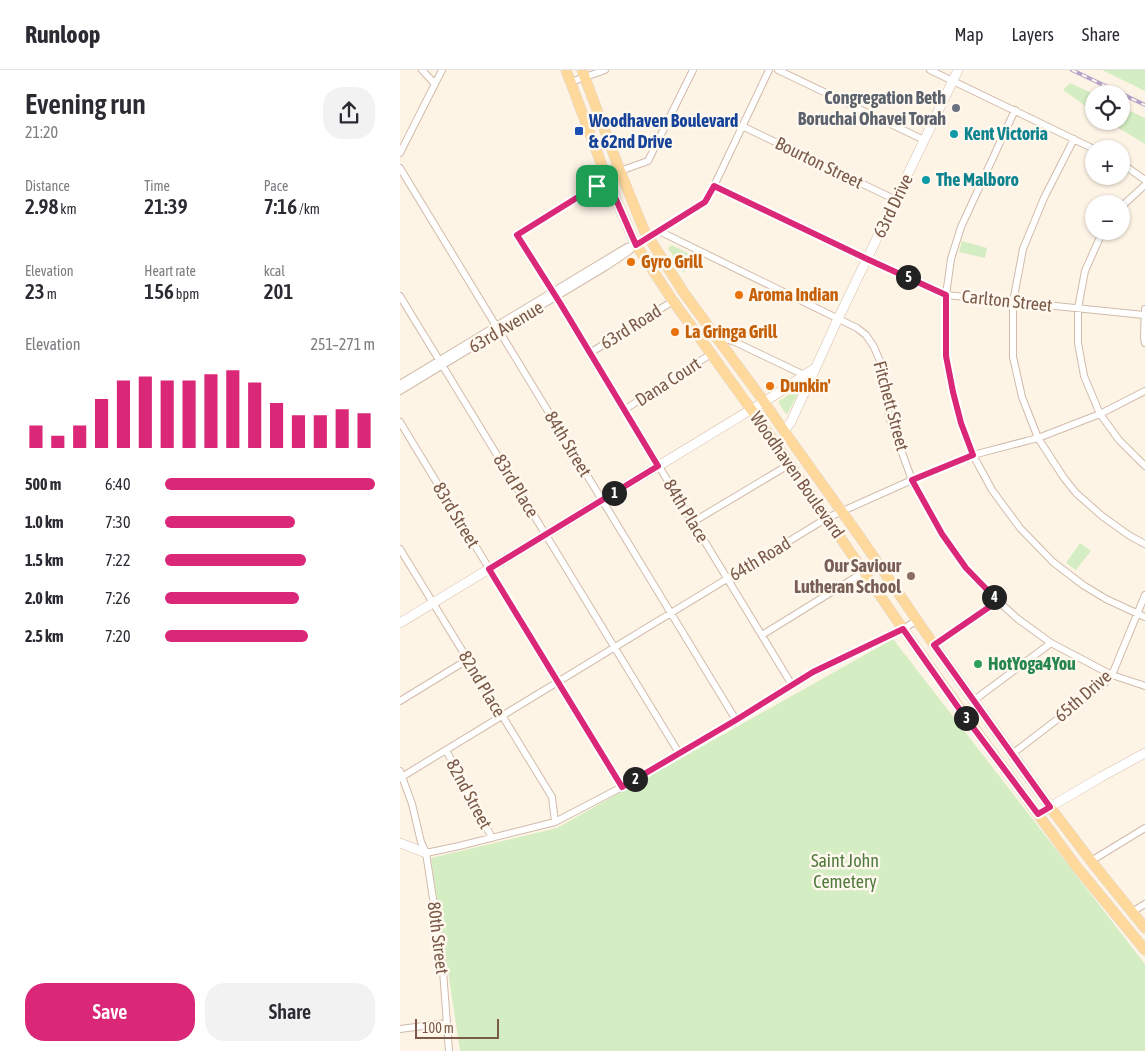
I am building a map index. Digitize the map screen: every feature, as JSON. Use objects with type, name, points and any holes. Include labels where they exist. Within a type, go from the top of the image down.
[{"type":"main road","name":"Woodhaven Boulevard","points":[[566,70],[607,179],[636,245],[673,301],[790,464],[960,710],[1076,866],[1145,950]]},
{"type":"main road","name":"Woodhaven Boulevard","points":[[584,74],[644,230],[684,293],[764,401],[842,511],[916,621],[1050,807],[1145,928]]},
{"type":"street","points":[[422,70],[435,84]]},
{"type":"street","points":[[400,153],[442,70]]},
{"type":"street","points":[[571,82],[584,74],[606,70]]},
{"type":"street","points":[[620,171],[648,161],[692,70]]},
{"type":"street","name":"63rd Avenue","points":[[400,392],[442,363],[626,248],[649,238],[705,202],[769,70]]},
{"type":"street","points":[[778,70],[924,140]]},
{"type":"street","points":[[930,70],[1085,144]]},
{"type":"street","name":"63rd Drive","points":[[400,623],[807,375],[815,368],[958,70]]},
{"type":"street","points":[[1015,110],[960,227],[951,259],[946,295],[946,356],[953,392],[961,423],[973,455],[992,490],[1020,528],[1053,562],[1083,584],[1106,599],[1145,617]]},
{"type":"street","name":"Bourton Street","points":[[742,126],[896,200]]},
{"type":"street","points":[[1074,139],[1044,198],[1023,249],[1012,302],[1013,357],[1022,397],[1038,438],[1064,478],[1076,493],[1102,516],[1145,544]]},
{"type":"street","name":"84th Street","points":[[400,168],[736,720]]},
{"type":"street","points":[[1130,169],[1145,180]]},
{"type":"street","name":"84th Place","points":[[607,179],[517,235],[792,685]]},
{"type":"street","points":[[1130,199],[1145,185]]},
{"type":"street","name":"Carlton Street","points":[[714,186],[946,295],[1078,308],[1144,312]]},
{"type":"street","name":"Fitchett Street","points":[[659,231],[857,328],[866,335],[882,366],[890,420],[912,480],[942,534],[966,568],[1018,619],[1050,643],[1112,675],[1145,686]]},
{"type":"street","points":[[1100,240],[1085,271],[1078,308],[1078,343],[1084,376],[1100,414],[1119,440],[1145,466]]},
{"type":"street","name":"83rd Place","points":[[400,296],[679,753]]},
{"type":"street","name":"63rd Road","points":[[590,353],[673,301]]},
{"type":"street","points":[[1144,312],[1145,343]]},
{"type":"street","points":[[715,336],[735,342],[807,375]]},
{"type":"street","name":"Dana Court","points":[[624,410],[711,354]]},
{"type":"street","name":"63rd Avenue","points":[[400,384],[442,363]]},
{"type":"street","points":[[784,431],[791,422],[815,368]]},
{"type":"street","name":"64th Road","points":[[401,775],[446,750],[827,518],[973,455],[1038,438],[1100,414],[1145,392]]},
{"type":"street","name":"83rd Street","points":[[400,422],[622,787]]},
{"type":"street","points":[[693,522],[790,464]]},
{"type":"street","name":"82nd Place","points":[[400,549],[552,797],[556,822]]},
{"type":"street","points":[[762,635],[864,572]]},
{"type":"street","name":"65th Drive","points":[[1012,754],[1106,682],[1112,675],[1145,595]]},
{"type":"street","points":[[934,645],[998,601]]},
{"type":"street","points":[[400,843],[426,853],[556,822],[622,787],[813,672],[916,621]]},
{"type":"street","points":[[973,700],[1050,643]]},
{"type":"street","points":[[400,701],[467,660]]},
{"type":"street","name":"82nd Street","points":[[446,750],[492,838]]},
{"type":"street","points":[[1038,814],[1145,753]]},
{"type":"street","name":"80th Street","points":[[401,775],[412,804],[421,842],[426,853],[442,956],[449,1051]]},
{"type":"street","points":[[1091,861],[1145,828]]},
{"type":"street","points":[[1132,912],[1145,904]]},
{"type":"street","points":[[400,1029],[446,1023]]},
{"type":"green space","points":[[1102,70],[1145,70],[1145,91]]},
{"type":"green space","points":[[1070,83],[1085,90],[1085,106],[1063,90]]},
{"type":"green space","points":[[1130,111],[1145,118],[1145,144],[1122,130],[1130,130]]},
{"type":"green space","points":[[962,241],[987,248],[985,258],[959,252]]},
{"type":"green space","points":[[672,245],[693,256],[684,273],[668,248]]},
{"type":"green space","points":[[802,386],[788,413],[786,414],[779,401]]},
{"type":"green space","points":[[1080,543],[1091,551],[1076,570],[1066,563]]},
{"type":"green space","name":"Saint John Cemetery","points":[[893,639],[1145,964],[1145,1051],[460,1051],[431,858],[557,828]]},
{"type":"railway","points":[[1072,70],[1145,105]]},
{"type":"place","name":"Congregation Beth Boruchai Ohavei Torah","points":[[956,108]]},
{"type":"place","name":"Woodhaven Boulevard & 62nd Drive","points":[[579,131]]},
{"type":"place","name":"Kent Victoria","points":[[954,134]]},
{"type":"place","name":"The Malboro","points":[[926,180]]},
{"type":"place","name":"Gyro Grill","points":[[631,262]]},
{"type":"place","name":"Aroma Indian","points":[[739,295]]},
{"type":"place","name":"La Gringa Grill","points":[[675,332]]},
{"type":"place","name":"Dunkin'","points":[[770,386]]},
{"type":"place","name":"Our Saviour Lutheran School","points":[[911,576]]},
{"type":"place","name":"HotYoga4You","points":[[978,664]]},
{"type":"route","points":[[607,179],[636,245],[705,202],[714,186],[946,295],[946,356],[961,423],[973,455],[912,480],[942,534],[966,568],[998,601],[934,645],[1050,807],[1038,814],[960,710],[903,629],[813,672],[622,787],[489,569],[658,466],[517,235],[597,186],[607,179]]}]
